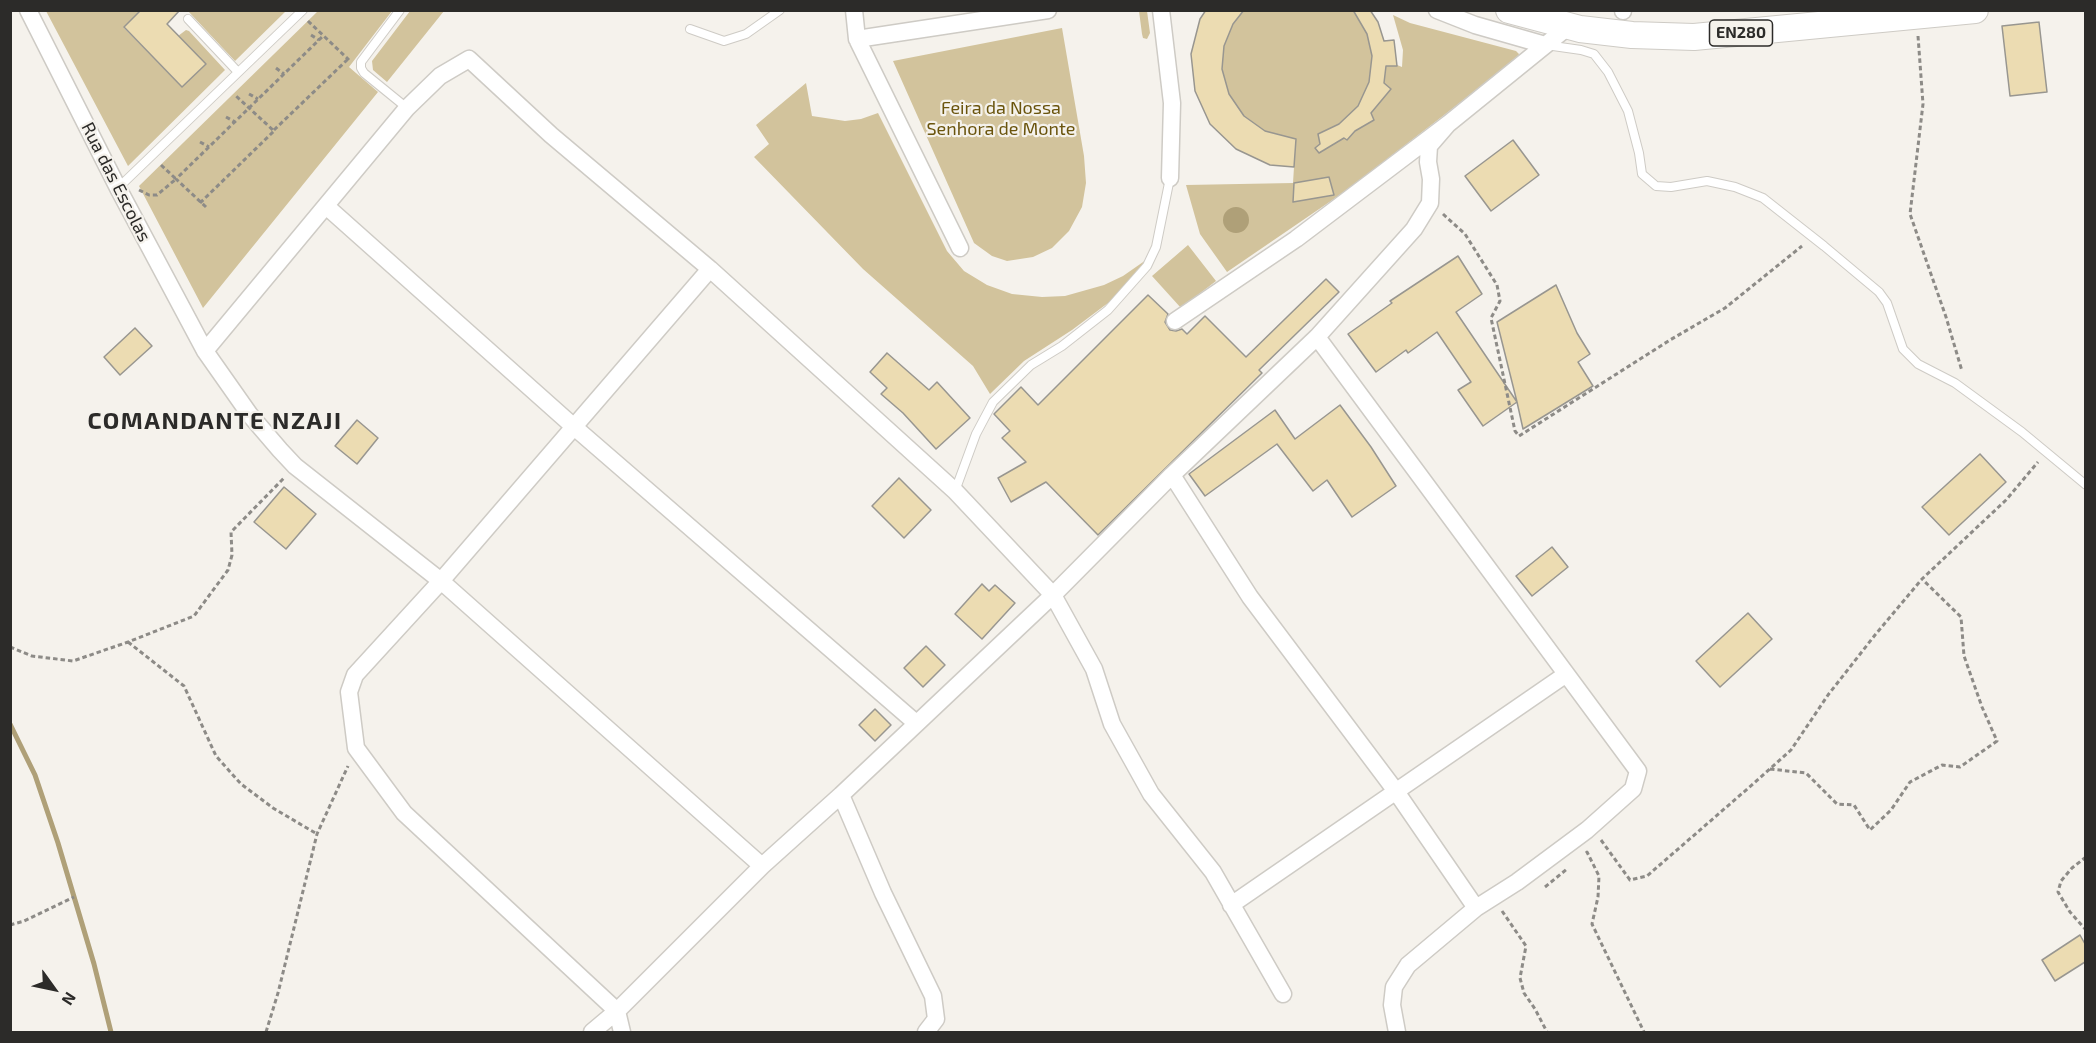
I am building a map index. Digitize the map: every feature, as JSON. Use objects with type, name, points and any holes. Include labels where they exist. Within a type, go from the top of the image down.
[{"type":"main road","name":"EN280","points":[[1509,10],[1569,26],[1632,35],[1694,37],[1976,10]]},
{"type":"street","name":"Rua das Escolas","points":[[28,10],[122,184],[206,351],[250,415],[295,466],[441,581],[762,866]]},
{"type":"street","points":[[854,10],[858,39],[960,248]]},
{"type":"street","points":[[858,39],[1016,13],[1048,10]]},
{"type":"street","points":[[1161,10],[1172,103],[1170,178]]},
{"type":"street","points":[[1437,10],[1475,25],[1545,45]]},
{"type":"street","points":[[1175,321],[1296,239],[1448,124],[1569,26]]},
{"type":"street","points":[[206,351],[407,108],[440,76],[469,58],[551,135],[710,269],[955,491],[1053,595],[1094,669],[1112,724],[1151,794],[1213,872],[1283,994]]},
{"type":"street","points":[[592,1032],[617,1011],[762,866],[842,795],[1053,595],[1172,475],[1317,337],[1414,229],[1430,203],[1429,146],[1448,124]]},
{"type":"street","points":[[326,206],[573,426],[916,723]]},
{"type":"street","points":[[622,1032],[617,1011],[404,813],[356,748],[349,692],[355,675],[441,581],[710,269]]},
{"type":"street","points":[[1317,337],[1638,771],[1633,789],[1587,831],[1476,908],[1408,965],[1394,987],[1392,1005],[1397,1032]]},
{"type":"street","points":[[1172,475],[1251,597],[1395,790],[1476,908]]},
{"type":"street","points":[[1231,905],[1565,675]]},
{"type":"street","points":[[842,795],[883,893],[933,996],[936,1018],[926,1032]]},
{"type":"lane","points":[[400,10],[361,62],[361,68],[364,73],[407,108]]},
{"type":"lane","points":[[690,29],[724,41],[746,34],[780,10]]},
{"type":"lane","points":[[122,184],[301,12]]},
{"type":"lane","points":[[188,19],[238,72]]},
{"type":"lane","points":[[1545,45],[1594,54],[1608,72],[1628,111],[1642,174],[1656,186],[1707,181],[1735,187],[1762,198],[1879,292],[1887,303],[1903,349],[1918,364],[1955,383],[2046,452],[2085,485]]},
{"type":"lane","points":[[955,491],[976,434],[993,402],[1031,365],[1062,346],[1108,310],[1147,266],[1155,247],[1170,178]]},
{"type":"path","points":[[301,12],[323,36],[364,73]]},
{"type":"path","points":[[1917,16],[1923,104],[1910,214],[1946,317],[1968,393]]},
{"type":"path","points":[[311,34],[319,40]]},
{"type":"path","points":[[122,184],[150,195],[157,195],[323,36]]},
{"type":"path","points":[[200,203],[348,58]]},
{"type":"path","points":[[276,68],[284,74]]},
{"type":"path","points":[[338,69],[343,72]]},
{"type":"path","points":[[224,86],[274,131]]},
{"type":"path","points":[[249,94],[258,99]]},
{"type":"path","points":[[308,98],[314,102]]},
{"type":"path","points":[[226,117],[235,122]]},
{"type":"path","points":[[281,124],[287,128]]},
{"type":"path","points":[[200,142],[209,147]]},
{"type":"path","points":[[151,156],[206,207]]},
{"type":"path","points":[[228,175],[235,179]]},
{"type":"path","points":[[1430,203],[1465,234],[1497,285],[1500,301],[1491,318],[1515,431],[1519,436],[1670,340],[1725,308],[1813,237]]},
{"type":"path","points":[[1587,831],[1600,840],[1630,880],[1647,876],[1791,750],[1835,687],[1922,579],[2006,500],[2046,452]]},
{"type":"path","points":[[10,647],[32,656],[73,661],[194,616],[228,570],[232,555],[231,532],[295,466]]},
{"type":"path","points":[[1770,769],[1806,773],[1837,804],[1854,805],[1870,830],[1891,810],[1910,782],[1942,765],[1960,767],[1997,741],[1964,656],[1961,617],[1922,579]]},
{"type":"path","points":[[128,642],[184,686],[216,756],[241,784],[273,808],[317,834]]},
{"type":"path","points":[[266,1032],[278,993],[317,834],[356,748]]},
{"type":"path","points":[[1579,859],[1587,852],[1599,876],[1598,897],[1592,924],[1644,1032]]},
{"type":"path","points":[[2085,857],[2061,881],[2058,892],[2070,912],[2085,930]]},
{"type":"path","points":[[1545,887],[1570,866]]},
{"type":"path","points":[[10,925],[24,921],[74,897]]},
{"type":"path","points":[[1493,897],[1526,946],[1520,978],[1524,993],[1547,1032]]},
{"type":"green space","points":[[46,11],[141,11],[124,28],[182,87],[205,64],[178,36],[186,30],[225,70],[128,166]]},
{"type":"green space","points":[[188,11],[286,11],[235,61]]},
{"type":"green space","points":[[318,11],[392,11],[349,67],[378,92],[203,308],[139,186]]},
{"type":"green space","points":[[410,11],[444,11],[387,82],[373,70],[372,61]]},
{"type":"green space","points":[[1139,11],[1147,11],[1150,33],[1147,39],[1143,38]]},
{"type":"green space","points":[[1206,11],[1370,11],[1378,22],[1383,40],[1394,40],[1397,65],[1402,67],[1403,50],[1393,15],[1410,23],[1516,51],[1519,54],[1518,58],[1347,190],[1227,272],[1200,234],[1186,185],[1293,183],[1294,167],[1270,165],[1236,149],[1210,124],[1195,91],[1191,54],[1200,19]]},
{"type":"green space","name":"Feira da Nossa Senhora de Monte","points":[[1062,28],[1084,156],[1086,183],[1082,207],[1069,231],[1052,248],[1033,257],[1007,261],[992,256],[974,243],[893,61]]},
{"type":"green space","points":[[806,83],[812,116],[845,121],[861,119],[878,113],[947,251],[964,271],[987,285],[1012,294],[1042,297],[1065,296],[1104,285],[1123,276],[1146,260],[1112,300],[1072,330],[1024,361],[990,394],[973,366],[863,269],[754,157],[769,144],[756,125]]},
{"type":"green space","points":[[1188,245],[1216,281],[1181,308],[1152,276]]},
{"type":"shaded area","points":[[1236,207],[1245,211],[1249,220],[1245,229],[1236,233],[1227,229],[1223,220],[1227,211]]},
{"type":"building","points":[[141,10],[180,10],[167,24],[206,64],[182,87],[124,27]]},
{"type":"building","points":[[1206,10],[1244,10],[1233,24],[1224,46],[1222,69],[1229,94],[1244,116],[1265,131],[1296,139],[1294,167],[1270,165],[1236,149],[1210,124],[1195,91],[1191,54],[1200,19]]},
{"type":"building","points":[[1353,10],[1370,10],[1378,22],[1384,41],[1394,40],[1397,66],[1386,66],[1384,83],[1391,89],[1371,113],[1374,120],[1355,131],[1347,140],[1344,138],[1319,153],[1315,148],[1320,144],[1318,134],[1339,124],[1358,106],[1369,82],[1372,56],[1367,34]]},
{"type":"building","points":[[2039,22],[2047,92],[2010,96],[2002,26]]},
{"type":"building","points":[[1513,140],[1539,175],[1491,211],[1465,176]]},
{"type":"building","points":[[1329,177],[1334,195],[1293,202],[1294,183]]},
{"type":"building","points":[[1458,256],[1482,294],[1456,312],[1517,402],[1483,426],[1458,390],[1471,382],[1437,332],[1408,353],[1406,350],[1376,372],[1348,334],[1392,303],[1390,301]]},
{"type":"building","points":[[1326,279],[1339,292],[1259,370],[1262,373],[1098,535],[1046,482],[1011,502],[998,478],[1026,462],[1002,438],[1010,431],[994,414],[1021,387],[1038,405],[1148,295],[1168,314],[1165,322],[1170,330],[1182,329],[1187,334],[1205,316],[1246,357]]},
{"type":"building","points":[[1556,285],[1577,333],[1590,354],[1578,362],[1593,386],[1523,429],[1497,322]]},
{"type":"building","points":[[135,328],[152,346],[120,375],[104,357]]},
{"type":"building","points":[[887,353],[929,390],[937,382],[970,418],[936,449],[903,413],[881,394],[887,388],[870,372]]},
{"type":"building","points":[[1340,405],[1396,486],[1352,517],[1327,480],[1313,491],[1277,444],[1205,496],[1189,474],[1275,410],[1295,439]]},
{"type":"building","points":[[357,420],[378,438],[357,464],[335,446]]},
{"type":"building","points":[[1980,454],[2006,482],[1949,535],[1922,507]]},
{"type":"building","points":[[899,478],[931,510],[904,538],[872,506]]},
{"type":"building","points":[[284,487],[316,514],[286,549],[254,522]]},
{"type":"building","points":[[1552,547],[1568,567],[1532,596],[1516,576]]},
{"type":"building","points":[[982,584],[989,591],[995,585],[1015,603],[982,639],[955,614]]},
{"type":"building","points":[[1748,613],[1772,639],[1720,687],[1696,661]]},
{"type":"building","points":[[926,646],[945,665],[923,687],[904,668]]},
{"type":"building","points":[[875,709],[891,725],[875,741],[859,725]]},
{"type":"building","points":[[2080,935],[2085,944],[2085,962],[2055,981],[2042,960]]},
{"type":"waterway","points":[[10,724],[35,775],[58,843],[94,964],[111,1032]]},
{"type":"district","name":"COMANDANTE NZAJI","points":[[215,421]]}]
